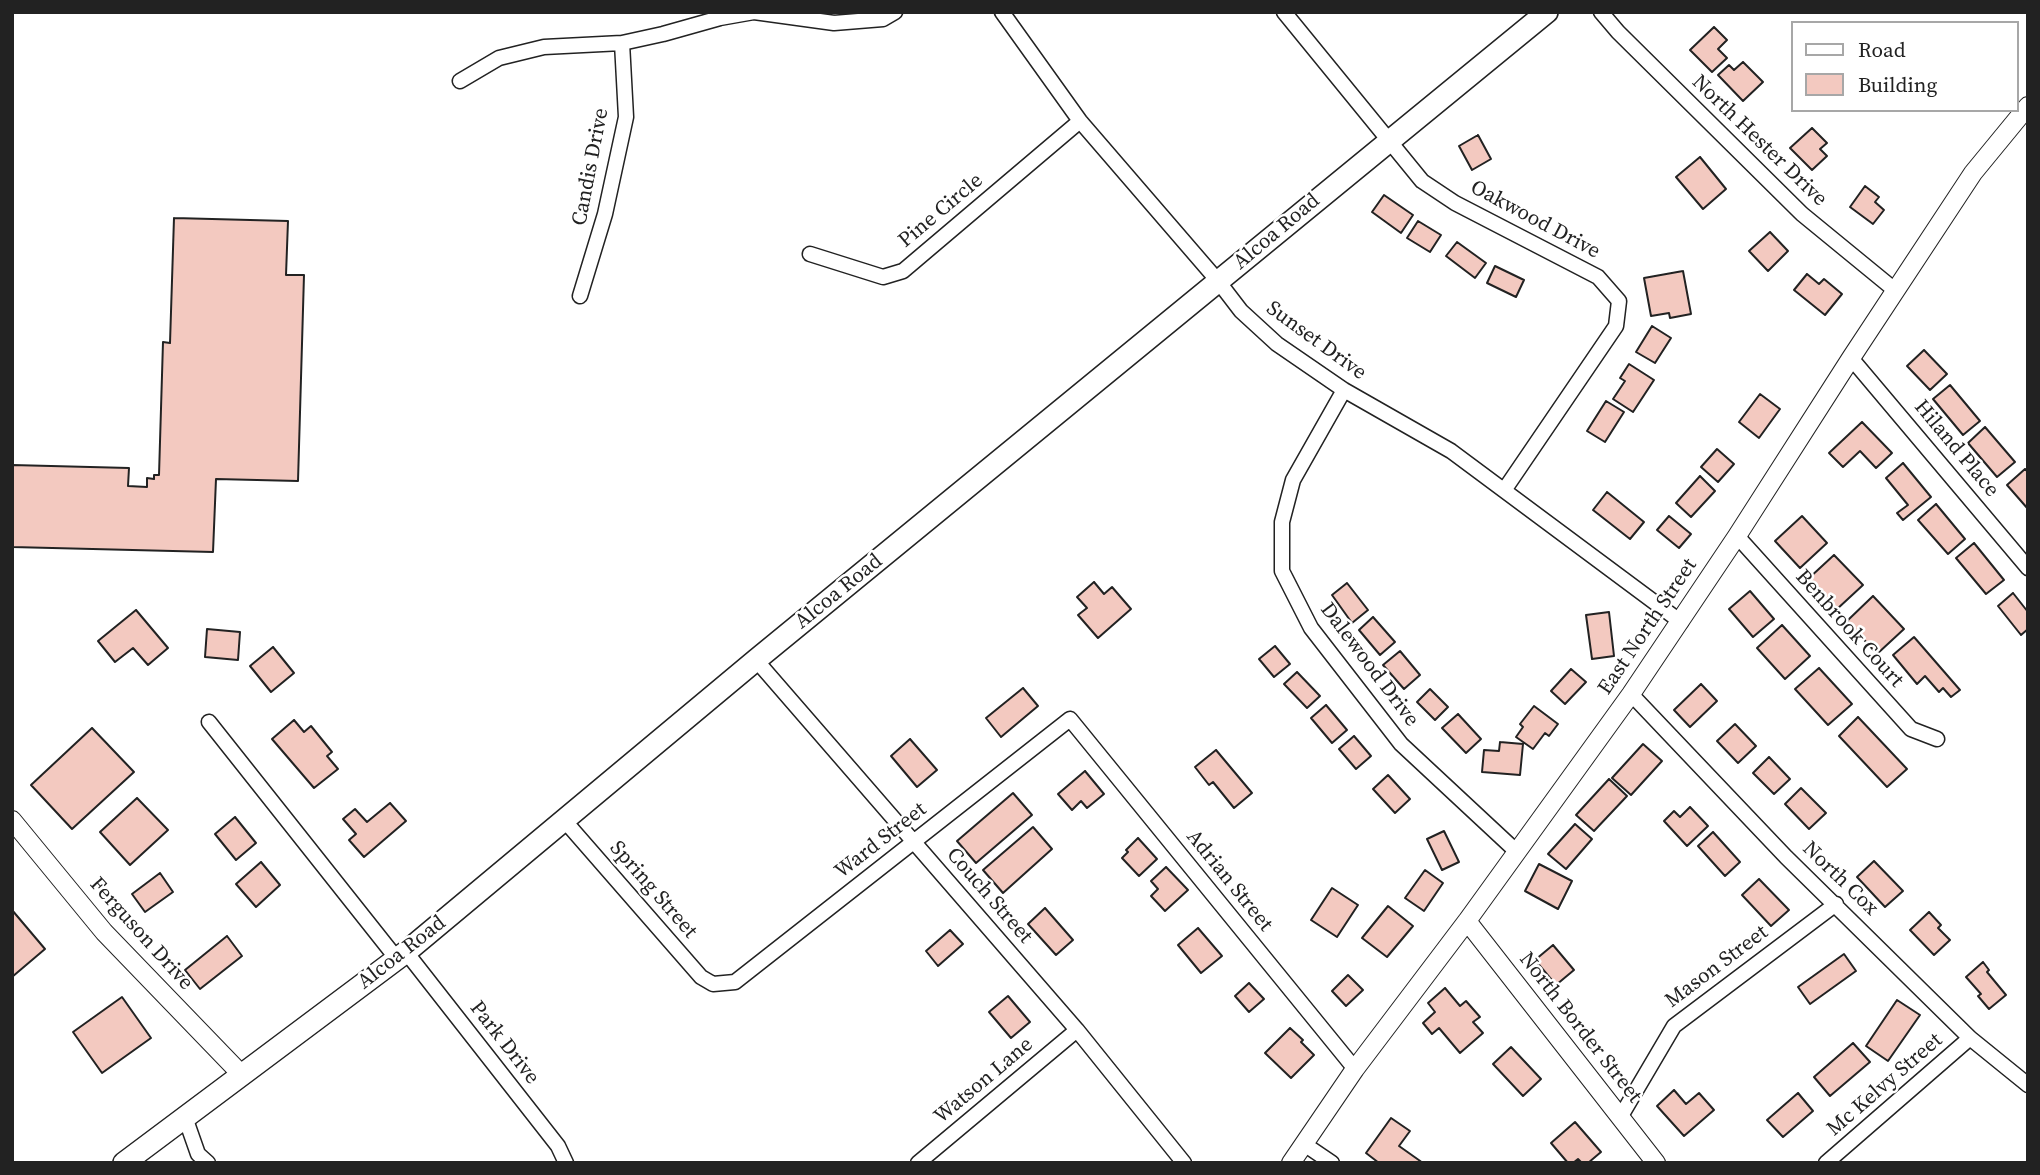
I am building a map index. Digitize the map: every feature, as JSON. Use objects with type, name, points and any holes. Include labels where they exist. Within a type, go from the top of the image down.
[{"type":"main road","name":"Alcoa Road","points":[[124,1163],[401,956],[756,660],[1547,12]]},
{"type":"street","points":[[460,81],[499,58],[544,47],[622,43],[754,12],[834,23],[883,19],[895,12]]},
{"type":"street","name":"Sunset Drive","points":[[1002,12],[1080,121],[1241,311],[1277,344],[1344,390],[1451,451],[1681,622]]},
{"type":"street","name":"Oakwood Drive","points":[[1284,12],[1422,181],[1455,203],[1598,277],[1619,301],[1616,326],[1505,489]]},
{"type":"street","name":"North Hester Drive","points":[[1601,12],[1802,214],[1896,292]]},
{"type":"street","name":"Candis Drive","points":[[580,296],[605,215],[625,117],[622,43]]},
{"type":"street","name":"East North Street","points":[[1291,1163],[1355,1069],[1467,921],[1631,694],[1681,622],[1973,173],[2028,107]]},
{"type":"street","name":"Pine Circle","points":[[810,254],[883,277],[903,271],[1080,121]]},
{"type":"street","name":"Hiland Place","points":[[1851,358],[2028,568]]},
{"type":"street","name":"Dalewood Drive","points":[[1344,390],[1293,480],[1282,522],[1282,571],[1311,628],[1401,744],[1517,852]]},
{"type":"street","name":"Benbrook Court","points":[[1737,536],[1911,729],[1937,739]]},
{"type":"street","name":"Couch Street","points":[[756,660],[1077,1030],[1184,1163]]},
{"type":"street","name":"North Cox","points":[[1631,694],[1786,857],[1970,1038],[2028,1085]]},
{"type":"street","name":"Ward Street","points":[[713,984],[735,982],[1070,719]]},
{"type":"street","name":"Adrian Street","points":[[1070,719],[1355,1069]]},
{"type":"street","name":"Park Drive","points":[[209,722],[558,1146],[566,1163]]},
{"type":"street","name":"Ferguson Drive","points":[[12,820],[104,932],[241,1073]]},
{"type":"street","name":"Spring Street","points":[[564,820],[701,977],[713,984]]},
{"type":"street","name":"Mason Street","points":[[1621,1116],[1674,1026],[1836,904]]},
{"type":"street","name":"North Border Street","points":[[1467,921],[1656,1163]]},
{"type":"street","name":"Watson Lane","points":[[918,1163],[1077,1030]]},
{"type":"street","name":"Mc Kelvy Street","points":[[1826,1163],[1970,1038]]},
{"type":"street","points":[[185,1116],[197,1160]]},
{"type":"street","points":[[1304,1144],[1332,1163]]},
{"type":"building","points":[[1714,27],[1727,40],[1718,49],[1727,58],[1712,72],[1690,50]]},
{"type":"building","points":[[1743,62],[1763,82],[1743,101],[1718,75],[1729,65],[1734,70]]},
{"type":"building","points":[[1812,128],[1827,143],[1820,149],[1827,156],[1812,170],[1790,148]]},
{"type":"building","points":[[1478,135],[1491,159],[1472,170],[1459,146]]},
{"type":"building","points":[[1700,157],[1726,189],[1703,209],[1676,177]]},
{"type":"building","points":[[1865,186],[1879,197],[1875,202],[1884,210],[1873,224],[1850,207]]},
{"type":"building","points":[[1384,195],[1413,215],[1401,233],[1372,212]]},
{"type":"building","points":[[174,218],[288,221],[286,275],[304,275],[298,481],[216,479],[213,552],[12,547],[12,465],[129,468],[128,486],[147,487],[147,478],[154,479],[154,475],[159,475],[163,342],[170,343]]},
{"type":"building","points":[[1418,221],[1441,235],[1430,252],[1407,238]]},
{"type":"building","points":[[1770,232],[1788,251],[1768,271],[1749,251]]},
{"type":"building","points":[[1457,242],[1486,263],[1475,278],[1446,256]]},
{"type":"building","points":[[1495,266],[1524,280],[1516,297],[1487,283]]},
{"type":"building","points":[[1683,271],[1691,314],[1670,318],[1669,313],[1651,316],[1644,278]]},
{"type":"building","points":[[1807,274],[1819,284],[1824,279],[1842,294],[1825,315],[1794,290]]},
{"type":"building","points":[[1652,326],[1671,338],[1655,363],[1636,352]]},
{"type":"building","points":[[1924,350],[1947,374],[1930,390],[1907,366]]},
{"type":"building","points":[[1629,364],[1654,380],[1633,412],[1613,399],[1625,381],[1620,378]]},
{"type":"building","points":[[1950,385],[1980,421],[1963,435],[1933,399]]},
{"type":"building","points":[[1760,394],[1780,409],[1759,438],[1739,422]]},
{"type":"building","points":[[1606,401],[1624,412],[1605,442],[1587,431]]},
{"type":"building","points":[[1862,422],[1892,453],[1876,468],[1860,451],[1843,467],[1829,453]]},
{"type":"building","points":[[1985,427],[2015,462],[1997,477],[1968,443]]},
{"type":"building","points":[[1717,449],[1734,464],[1718,482],[1701,467]]},
{"type":"building","points":[[1903,463],[1931,497],[1903,520],[1897,513],[1908,505],[1886,478]]},
{"type":"building","points":[[2025,469],[2028,472],[2028,509],[2007,485]]},
{"type":"building","points":[[1700,476],[1715,491],[1691,517],[1676,503]]},
{"type":"building","points":[[1607,492],[1644,522],[1630,539],[1593,510]]},
{"type":"building","points":[[1936,504],[1965,539],[1948,554],[1918,520]]},
{"type":"building","points":[[1669,516],[1691,534],[1679,548],[1657,530]]},
{"type":"building","points":[[1802,516],[1827,543],[1800,568],[1775,541]]},
{"type":"building","points":[[1974,543],[2004,580],[1986,594],[1956,558]]},
{"type":"building","points":[[1834,555],[1863,585],[1836,610],[1808,579]]},
{"type":"building","points":[[1094,582],[1104,594],[1112,587],[1131,609],[1098,638],[1078,615],[1087,608],[1077,597]]},
{"type":"building","points":[[1347,583],[1368,610],[1352,623],[1332,595]]},
{"type":"building","points":[[1750,591],[1774,619],[1753,637],[1729,609]]},
{"type":"building","points":[[2013,593],[2028,612],[2028,629],[2021,635],[1998,606]]},
{"type":"building","points":[[1873,596],[1904,629],[1877,654],[1847,621]]},
{"type":"building","points":[[136,610],[168,648],[148,665],[133,648],[115,662],[98,641]]},
{"type":"building","points":[[1609,612],[1614,656],[1592,659],[1586,615]]},
{"type":"building","points":[[1373,617],[1395,642],[1380,655],[1359,630]]},
{"type":"building","points":[[1782,625],[1810,656],[1785,679],[1757,648]]},
{"type":"building","points":[[207,629],[240,632],[238,660],[205,657]]},
{"type":"building","points":[[1914,637],[1960,690],[1951,697],[1943,688],[1939,692],[1925,676],[1917,684],[1893,655]]},
{"type":"building","points":[[1275,646],[1290,664],[1274,677],[1259,659]]},
{"type":"building","points":[[273,647],[294,673],[271,692],[250,666]]},
{"type":"building","points":[[1400,651],[1420,675],[1404,689],[1383,665]]},
{"type":"building","points":[[1819,668],[1852,704],[1828,725],[1795,689]]},
{"type":"building","points":[[1571,669],[1586,682],[1565,704],[1551,691]]},
{"type":"building","points":[[1297,672],[1320,696],[1307,708],[1284,684]]},
{"type":"building","points":[[1701,684],[1717,701],[1690,727],[1674,710]]},
{"type":"building","points":[[1023,688],[1038,706],[1001,737],[986,718]]},
{"type":"building","points":[[1430,689],[1448,707],[1435,720],[1417,702]]},
{"type":"building","points":[[1326,705],[1347,730],[1332,743],[1311,718]]},
{"type":"building","points":[[1534,706],[1558,724],[1549,736],[1545,733],[1533,749],[1516,737],[1523,727],[1520,724]]},
{"type":"building","points":[[1458,714],[1481,739],[1466,753],[1442,728]]},
{"type":"building","points":[[1858,717],[1907,769],[1887,787],[1839,736]]},
{"type":"building","points":[[294,720],[304,732],[311,726],[332,752],[327,756],[338,769],[314,788],[272,739]]},
{"type":"building","points":[[1735,724],[1756,746],[1738,763],[1717,741]]},
{"type":"building","points":[[92,728],[134,772],[72,829],[31,785]]},
{"type":"building","points":[[1354,736],[1371,756],[1356,769],[1339,749]]},
{"type":"building","points":[[910,739],[937,770],[917,787],[891,756]]},
{"type":"building","points":[[1500,742],[1523,744],[1520,775],[1482,772],[1484,750],[1499,751]]},
{"type":"building","points":[[1643,744],[1662,761],[1631,795],[1612,778]]},
{"type":"building","points":[[1216,750],[1252,793],[1234,808],[1213,782],[1209,785],[1195,767]]},
{"type":"building","points":[[1769,757],[1790,779],[1774,794],[1753,773]]},
{"type":"building","points":[[1085,771],[1104,794],[1087,808],[1081,801],[1072,810],[1058,794]]},
{"type":"building","points":[[1388,775],[1410,799],[1395,813],[1373,789]]},
{"type":"building","points":[[1609,779],[1627,796],[1594,831],[1576,815]]},
{"type":"building","points":[[1801,788],[1826,813],[1809,829],[1785,804]]},
{"type":"building","points":[[1013,793],[1032,815],[976,863],[957,841]]},
{"type":"building","points":[[137,798],[168,830],[130,865],[100,832]]},
{"type":"building","points":[[390,803],[406,821],[364,857],[349,840],[356,834],[343,819],[355,809],[367,822]]},
{"type":"building","points":[[1690,807],[1708,826],[1687,846],[1664,821],[1674,811],[1680,817]]},
{"type":"building","points":[[235,817],[256,843],[236,860],[215,834]]},
{"type":"building","points":[[1575,824],[1592,839],[1566,869],[1548,854]]},
{"type":"building","points":[[1033,827],[1052,849],[1003,893],[983,870]]},
{"type":"building","points":[[1444,831],[1459,862],[1442,870],[1427,839]]},
{"type":"building","points":[[1713,832],[1740,862],[1725,876],[1698,846]]},
{"type":"building","points":[[1138,838],[1157,859],[1139,876],[1122,858]]},
{"type":"building","points":[[1874,861],[1903,891],[1885,907],[1857,877]]},
{"type":"building","points":[[261,862],[280,885],[256,907],[236,884]]},
{"type":"building","points":[[1539,864],[1572,881],[1558,909],[1525,891]]},
{"type":"building","points":[[1166,867],[1188,890],[1165,911],[1151,896],[1158,889],[1151,881]]},
{"type":"building","points":[[1425,870],[1443,883],[1424,911],[1405,898]]},
{"type":"building","points":[[160,873],[173,892],[145,912],[132,894]]},
{"type":"building","points":[[1759,879],[1789,910],[1771,926],[1742,895]]},
{"type":"building","points":[[1332,888],[1358,905],[1337,937],[1311,920]]},
{"type":"building","points":[[1388,906],[1413,926],[1387,957],[1362,938]]},
{"type":"building","points":[[1045,908],[1073,940],[1056,955],[1028,924]]},
{"type":"building","points":[[12,910],[45,949],[12,977]]},
{"type":"building","points":[[1929,912],[1941,925],[1938,928],[1950,940],[1934,955],[1910,930]]},
{"type":"building","points":[[1198,928],[1222,956],[1201,973],[1178,945]]},
{"type":"building","points":[[950,930],[963,944],[938,966],[926,951]]},
{"type":"building","points":[[227,936],[242,956],[200,989],[185,970]]},
{"type":"building","points":[[1553,945],[1574,970],[1556,985],[1535,960]]},
{"type":"building","points":[[1844,954],[1856,971],[1810,1004],[1798,987]]},
{"type":"building","points":[[1983,962],[1989,970],[1987,972],[2006,995],[1989,1009],[1978,996],[1981,994],[1966,977]]},
{"type":"building","points":[[1348,975],[1363,990],[1346,1006],[1332,991]]},
{"type":"building","points":[[1249,983],[1264,999],[1249,1012],[1235,996]]},
{"type":"building","points":[[1445,988],[1460,1006],[1466,1001],[1480,1017],[1473,1022],[1483,1033],[1460,1053],[1439,1028],[1432,1034],[1423,1023],[1435,1012],[1428,1003]]},
{"type":"building","points":[[1008,996],[1030,1022],[1011,1038],[989,1012]]},
{"type":"building","points":[[122,997],[151,1038],[102,1073],[73,1032]]},
{"type":"building","points":[[1897,1000],[1920,1015],[1888,1061],[1866,1046]]},
{"type":"building","points":[[1290,1028],[1314,1055],[1291,1078],[1265,1053]]},
{"type":"building","points":[[1853,1043],[1870,1062],[1830,1096],[1814,1077]]},
{"type":"building","points":[[1511,1047],[1541,1079],[1523,1096],[1493,1064]]},
{"type":"building","points":[[1674,1090],[1686,1104],[1699,1093],[1714,1110],[1684,1136],[1657,1106]]},
{"type":"building","points":[[1798,1093],[1813,1111],[1783,1137],[1767,1120]]},
{"type":"building","points":[[1391,1118],[1410,1131],[1399,1146],[1423,1163],[1379,1163],[1366,1153]]},
{"type":"building","points":[[1575,1122],[1601,1152],[1588,1163],[1582,1163],[1578,1159],[1568,1163],[1551,1143]]}]
